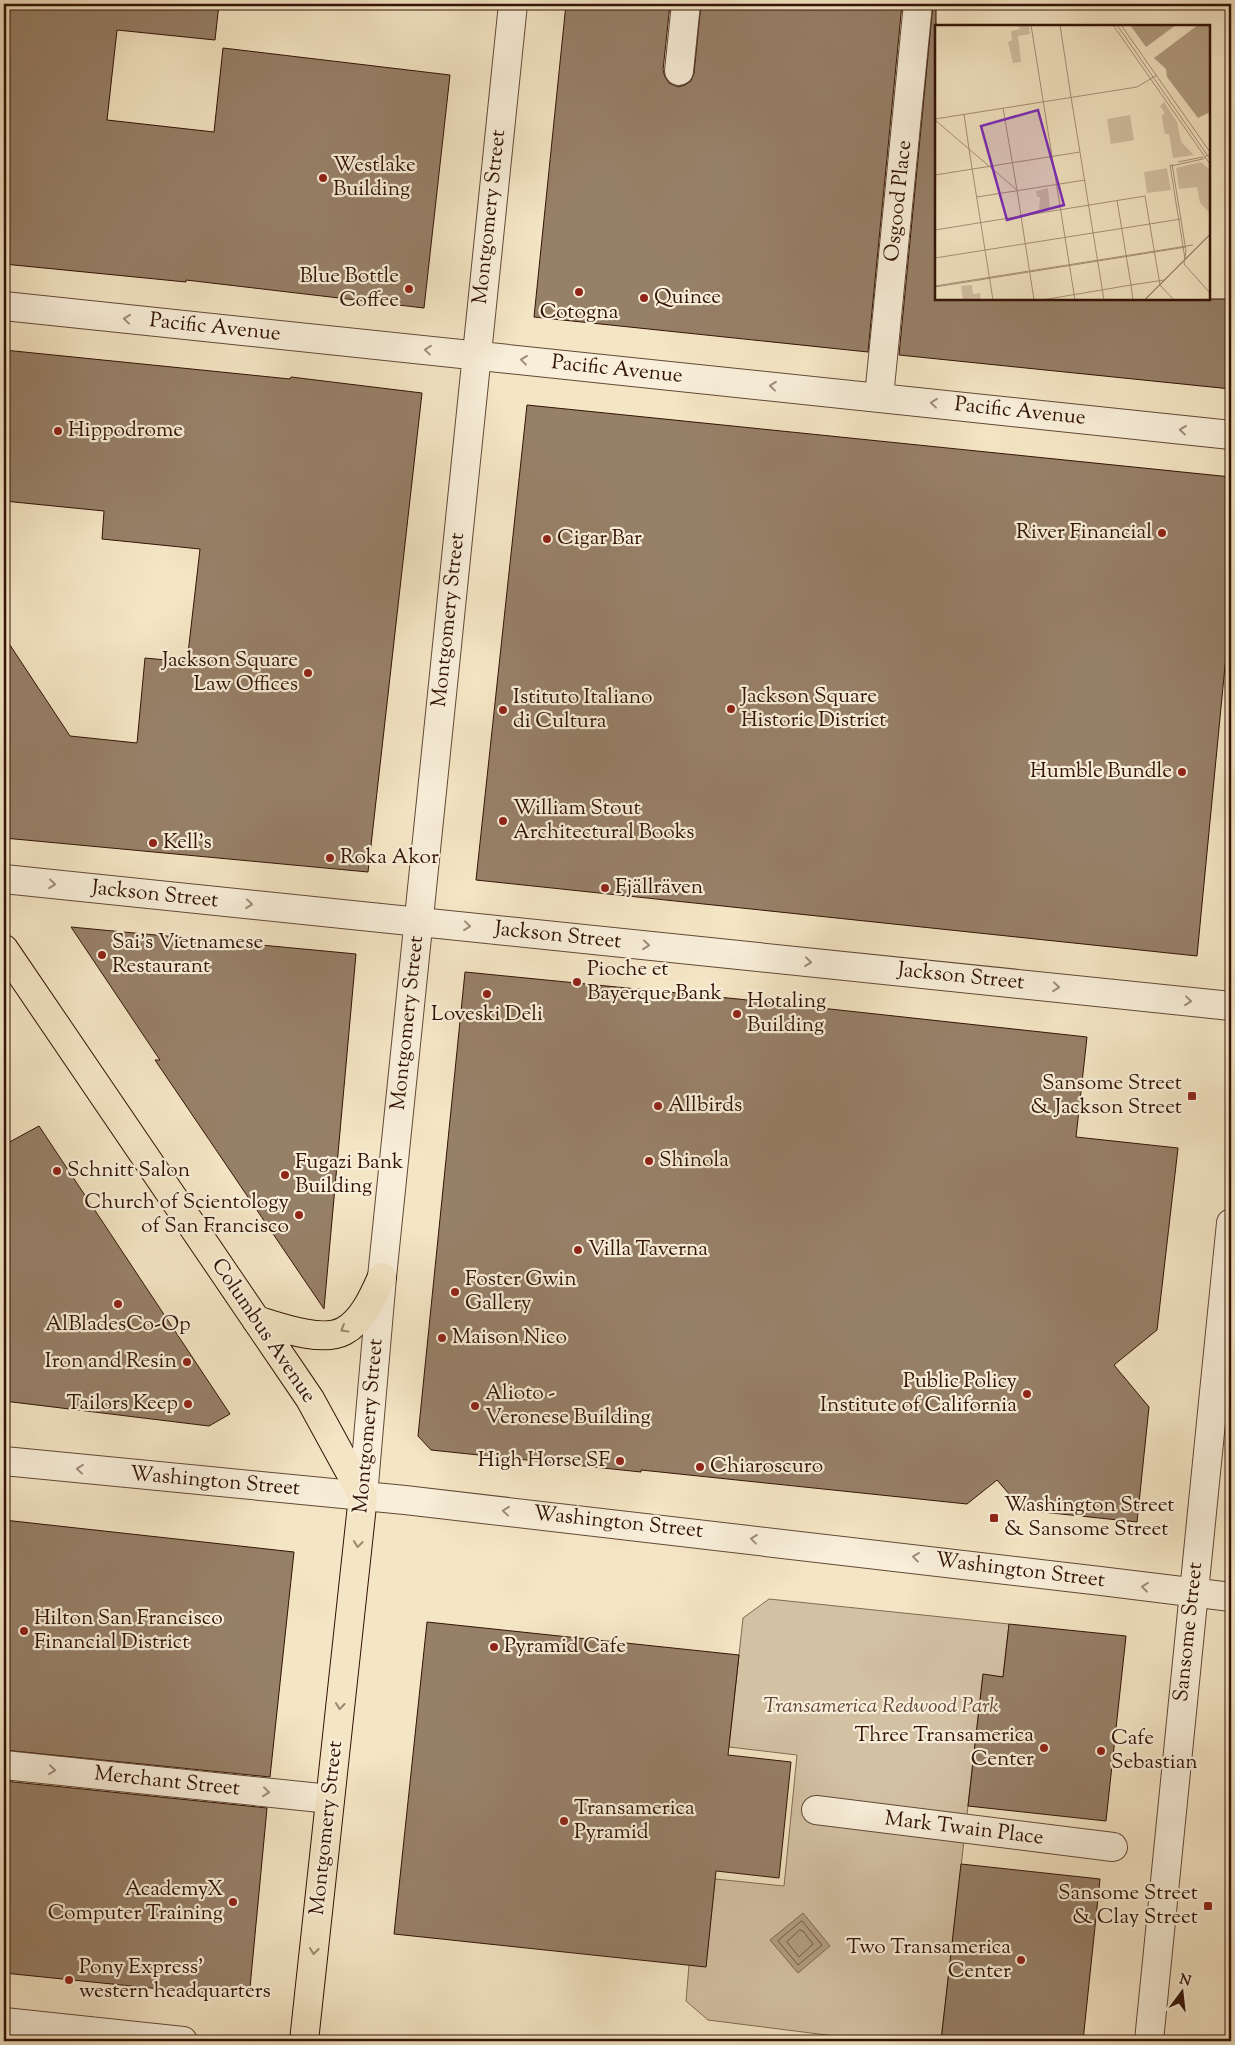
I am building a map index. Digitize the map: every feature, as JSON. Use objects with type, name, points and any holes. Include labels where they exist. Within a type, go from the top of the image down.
[{"type":"main road","name":"Columbus Avenue","points":[[4,949],[310,1399],[363,1496]]},
{"type":"main road","points":[[256,1320],[310,1334],[338,1334],[346,1330],[360,1317],[373,1297],[382,1277]]},
{"type":"main road","name":"Montgomery Street","points":[[304,2041],[363,1496]]},
{"type":"street","name":"Montgomery Street","points":[[363,1496],[382,1277],[513,4]]},
{"type":"street","points":[[679,71],[686,4]]},
{"type":"street","name":"Osgood Place","points":[[879,397],[918,4]]},
{"type":"street","name":"Pacific Avenue","points":[[4,306],[1231,435]]},
{"type":"street","name":"Jackson Street","points":[[4,879],[1231,1006]]},
{"type":"street","name":"Sansome Street","points":[[1149,2041],[1231,1223]]},
{"type":"street","name":"Washington Street","points":[[4,1461],[363,1496],[978,1565],[1231,1597]]},
{"type":"street","name":"Merchant Street","points":[[4,1765],[330,1798]]},
{"type":"street","name":"Mark Twain Place","points":[[816,1810],[1113,1847]]},
{"type":"street","points":[[4,2022],[184,2041]]},
{"type":"green space","name":"Transamerica Redwood Park","points":[[769,1599],[1009,1624],[1003,1677],[983,1675],[941,2041],[874,2041],[708,2020],[686,2001],[689,1965],[706,1966],[715,1879],[784,1886],[797,1755],[729,1747],[743,1618]]},
{"type":"water","points":[[803,1913],[830,1946],[798,1973],[770,1940]]},
{"type":"building","points":[[4,4],[219,4],[215,40],[117,30],[107,120],[214,132],[223,48],[450,75],[424,308],[186,280],[186,282],[4,264]]},
{"type":"building","points":[[566,4],[670,4],[663,70],[669,83],[678,87],[691,81],[694,73],[701,4],[902,4],[868,352],[534,317]]},
{"type":"building","points":[[933,4],[936,4],[935,300],[1231,299],[1231,389],[899,355]]},
{"type":"building","points":[[4,350],[290,379],[291,377],[422,393],[368,872],[4,838],[4,636],[70,736],[137,743],[145,658],[187,662],[200,549],[102,539],[104,511],[4,501]]},
{"type":"building","points":[[527,405],[1231,477],[1231,604],[1197,956],[476,880]]},
{"type":"building","points":[[71,927],[356,954],[324,1309],[155,1060],[160,1060]]},
{"type":"building","points":[[465,972],[738,999],[1087,1037],[1076,1137],[1178,1148],[1157,1330],[1114,1365],[1149,1407],[1137,1522],[1023,1510],[997,1480],[967,1504],[431,1450],[418,1436]]},
{"type":"building","points":[[39,1126],[230,1414],[209,1426],[4,1401],[4,1145]]},
{"type":"building","points":[[4,1520],[294,1552],[270,1777],[4,1750]]},
{"type":"building","name":"Transamerica Pyramid","points":[[427,1622],[739,1655],[728,1755],[791,1762],[779,1878],[716,1871],[706,1967],[394,1934]]},
{"type":"building","name":"Three Transamerica Center","points":[[1009,1624],[1126,1636],[1106,1821],[968,1806],[983,1674],[1003,1677]]},
{"type":"building","points":[[4,1781],[267,1808],[249,1998],[4,1973]]},
{"type":"building","name":"Two Transamerica Center","points":[[961,1864],[1100,1879],[1083,2041],[941,2041]]},
{"type":"place","name":"Westlake Building","points":[[323,178]]},
{"type":"place","name":"Blue Bottle Coffee","points":[[409,289]]},
{"type":"place","name":"Cotogna","points":[[579,292]]},
{"type":"place","name":"Quince","points":[[644,298]]},
{"type":"place","name":"Hippodrome","points":[[58,431]]},
{"type":"place","name":"River Financial","points":[[1162,533]]},
{"type":"place","name":"Cigar Bar","points":[[547,539]]},
{"type":"place","name":"Jackson Square Law Offices","points":[[308,673]]},
{"type":"place","name":"Jackson Square Historic District","points":[[731,709]]},
{"type":"place","name":"Istituto Italiano di Cultura","points":[[503,710]]},
{"type":"place","name":"Humble Bundle","points":[[1182,772]]},
{"type":"place","name":"William Stout Architectural Books","points":[[503,821]]},
{"type":"place","name":"Kell’s","points":[[153,843]]},
{"type":"place","name":"Roka Akor","points":[[330,858]]},
{"type":"place","name":"Fjällräven","points":[[605,888]]},
{"type":"place","name":"Sai's Vietnamese Restaurant","points":[[102,955]]},
{"type":"place","name":"Pioche et Bayerque Bank","points":[[577,982]]},
{"type":"place","name":"Loveski Deli","points":[[487,994]]},
{"type":"place","name":"Hotaling Building","points":[[737,1014]]},
{"type":"place","name":"Sansome Street & Jackson Street","points":[[1192,1096]]},
{"type":"place","name":"Allbirds","points":[[658,1106]]},
{"type":"place","name":"Shinola","points":[[649,1161]]},
{"type":"place","name":"Schnitt Salon","points":[[57,1171]]},
{"type":"place","name":"Fugazi Bank Building","points":[[285,1175]]},
{"type":"place","name":"Church of Scientology of San Francisco","points":[[299,1215]]},
{"type":"place","name":"Villa Taverna","points":[[578,1250]]},
{"type":"place","name":"Foster Gwin Gallery","points":[[455,1292]]},
{"type":"place","name":"AlBladesCo-Op","points":[[118,1304]]},
{"type":"place","name":"Maison Nico","points":[[442,1338]]},
{"type":"place","name":"Iron and Resin","points":[[187,1362]]},
{"type":"place","name":"Public Policy Institute of California","points":[[1027,1394]]},
{"type":"place","name":"Tailors Keep","points":[[188,1404]]},
{"type":"place","name":"Alioto - Veronese Building","points":[[475,1406]]},
{"type":"place","name":"High Horse SF","points":[[620,1461]]},
{"type":"place","name":"Chiaroscuro","points":[[700,1467]]},
{"type":"place","name":"Washington Street & Sansome Street","points":[[994,1518]]},
{"type":"place","name":"Hilton San Francisco Financial District","points":[[24,1631]]},
{"type":"place","name":"Pyramid Cafe","points":[[494,1647]]},
{"type":"place","name":"Three Transamerica Center","points":[[1044,1748]]},
{"type":"place","name":"Cafe Sebastian","points":[[1101,1751]]},
{"type":"place","name":"Transamerica Pyramid","points":[[564,1821]]},
{"type":"place","name":"AcademyX Computer Training","points":[[233,1902]]},
{"type":"place","name":"Sansome Street & Clay Street","points":[[1208,1906]]},
{"type":"place","name":"Two Transamerica Center","points":[[1021,1960]]},
{"type":"place","name":"Pony Express’ western headquarters","points":[[69,1980]]}]
